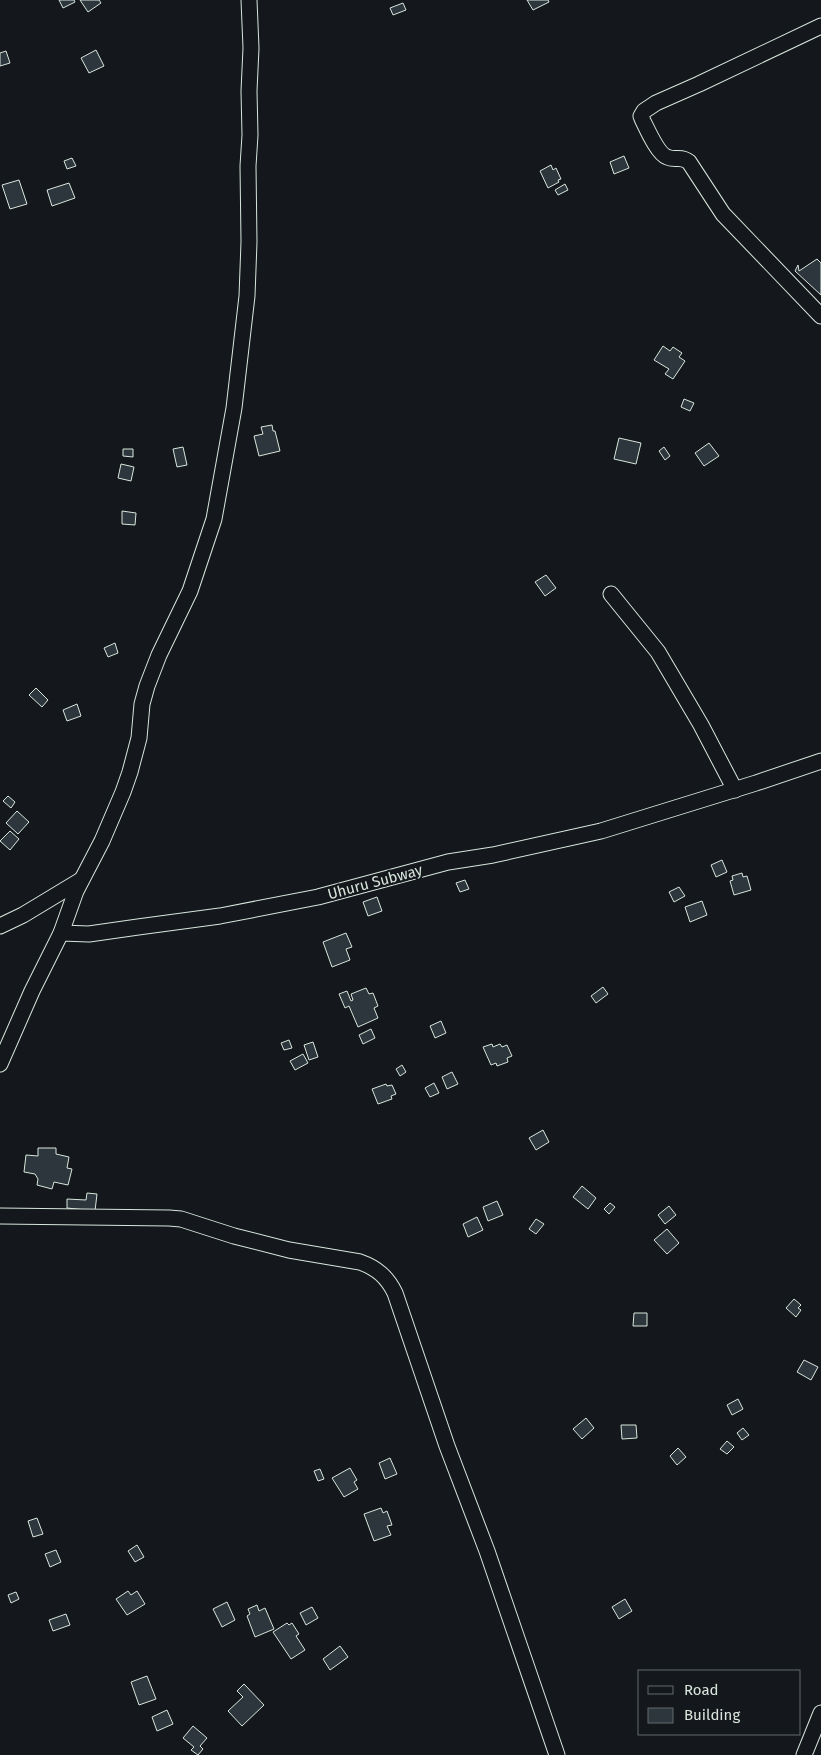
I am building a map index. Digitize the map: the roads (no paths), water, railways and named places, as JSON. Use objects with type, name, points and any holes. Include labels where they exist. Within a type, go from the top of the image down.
[{"type":"street","points":[[0,1064],[32,991],[61,933],[71,901],[112,820],[130,772],[139,738],[142,704],[147,686],[199,567],[214,519],[234,408],[247,296],[249,91],[252,30],[249,0]]},
{"type":"street","points":[[821,26],[656,103],[644,111],[641,116],[642,121],[661,152],[666,157],[685,158],[689,162],[723,214],[821,316]]},
{"type":"street","points":[[611,594],[658,652],[701,725],[736,790]]},
{"type":"street","name":"Uhuru Subway","points":[[61,933],[99,933],[290,904],[345,891],[448,862],[492,855],[601,831],[736,790],[821,761]]},
{"type":"street","points":[[0,926],[23,915],[81,880]]},
{"type":"street","points":[[0,1216],[175,1218],[275,1247],[360,1262],[384,1276],[395,1293],[447,1446],[487,1551],[558,1755]]},
{"type":"street","points":[[804,1755],[821,1713]]}]
